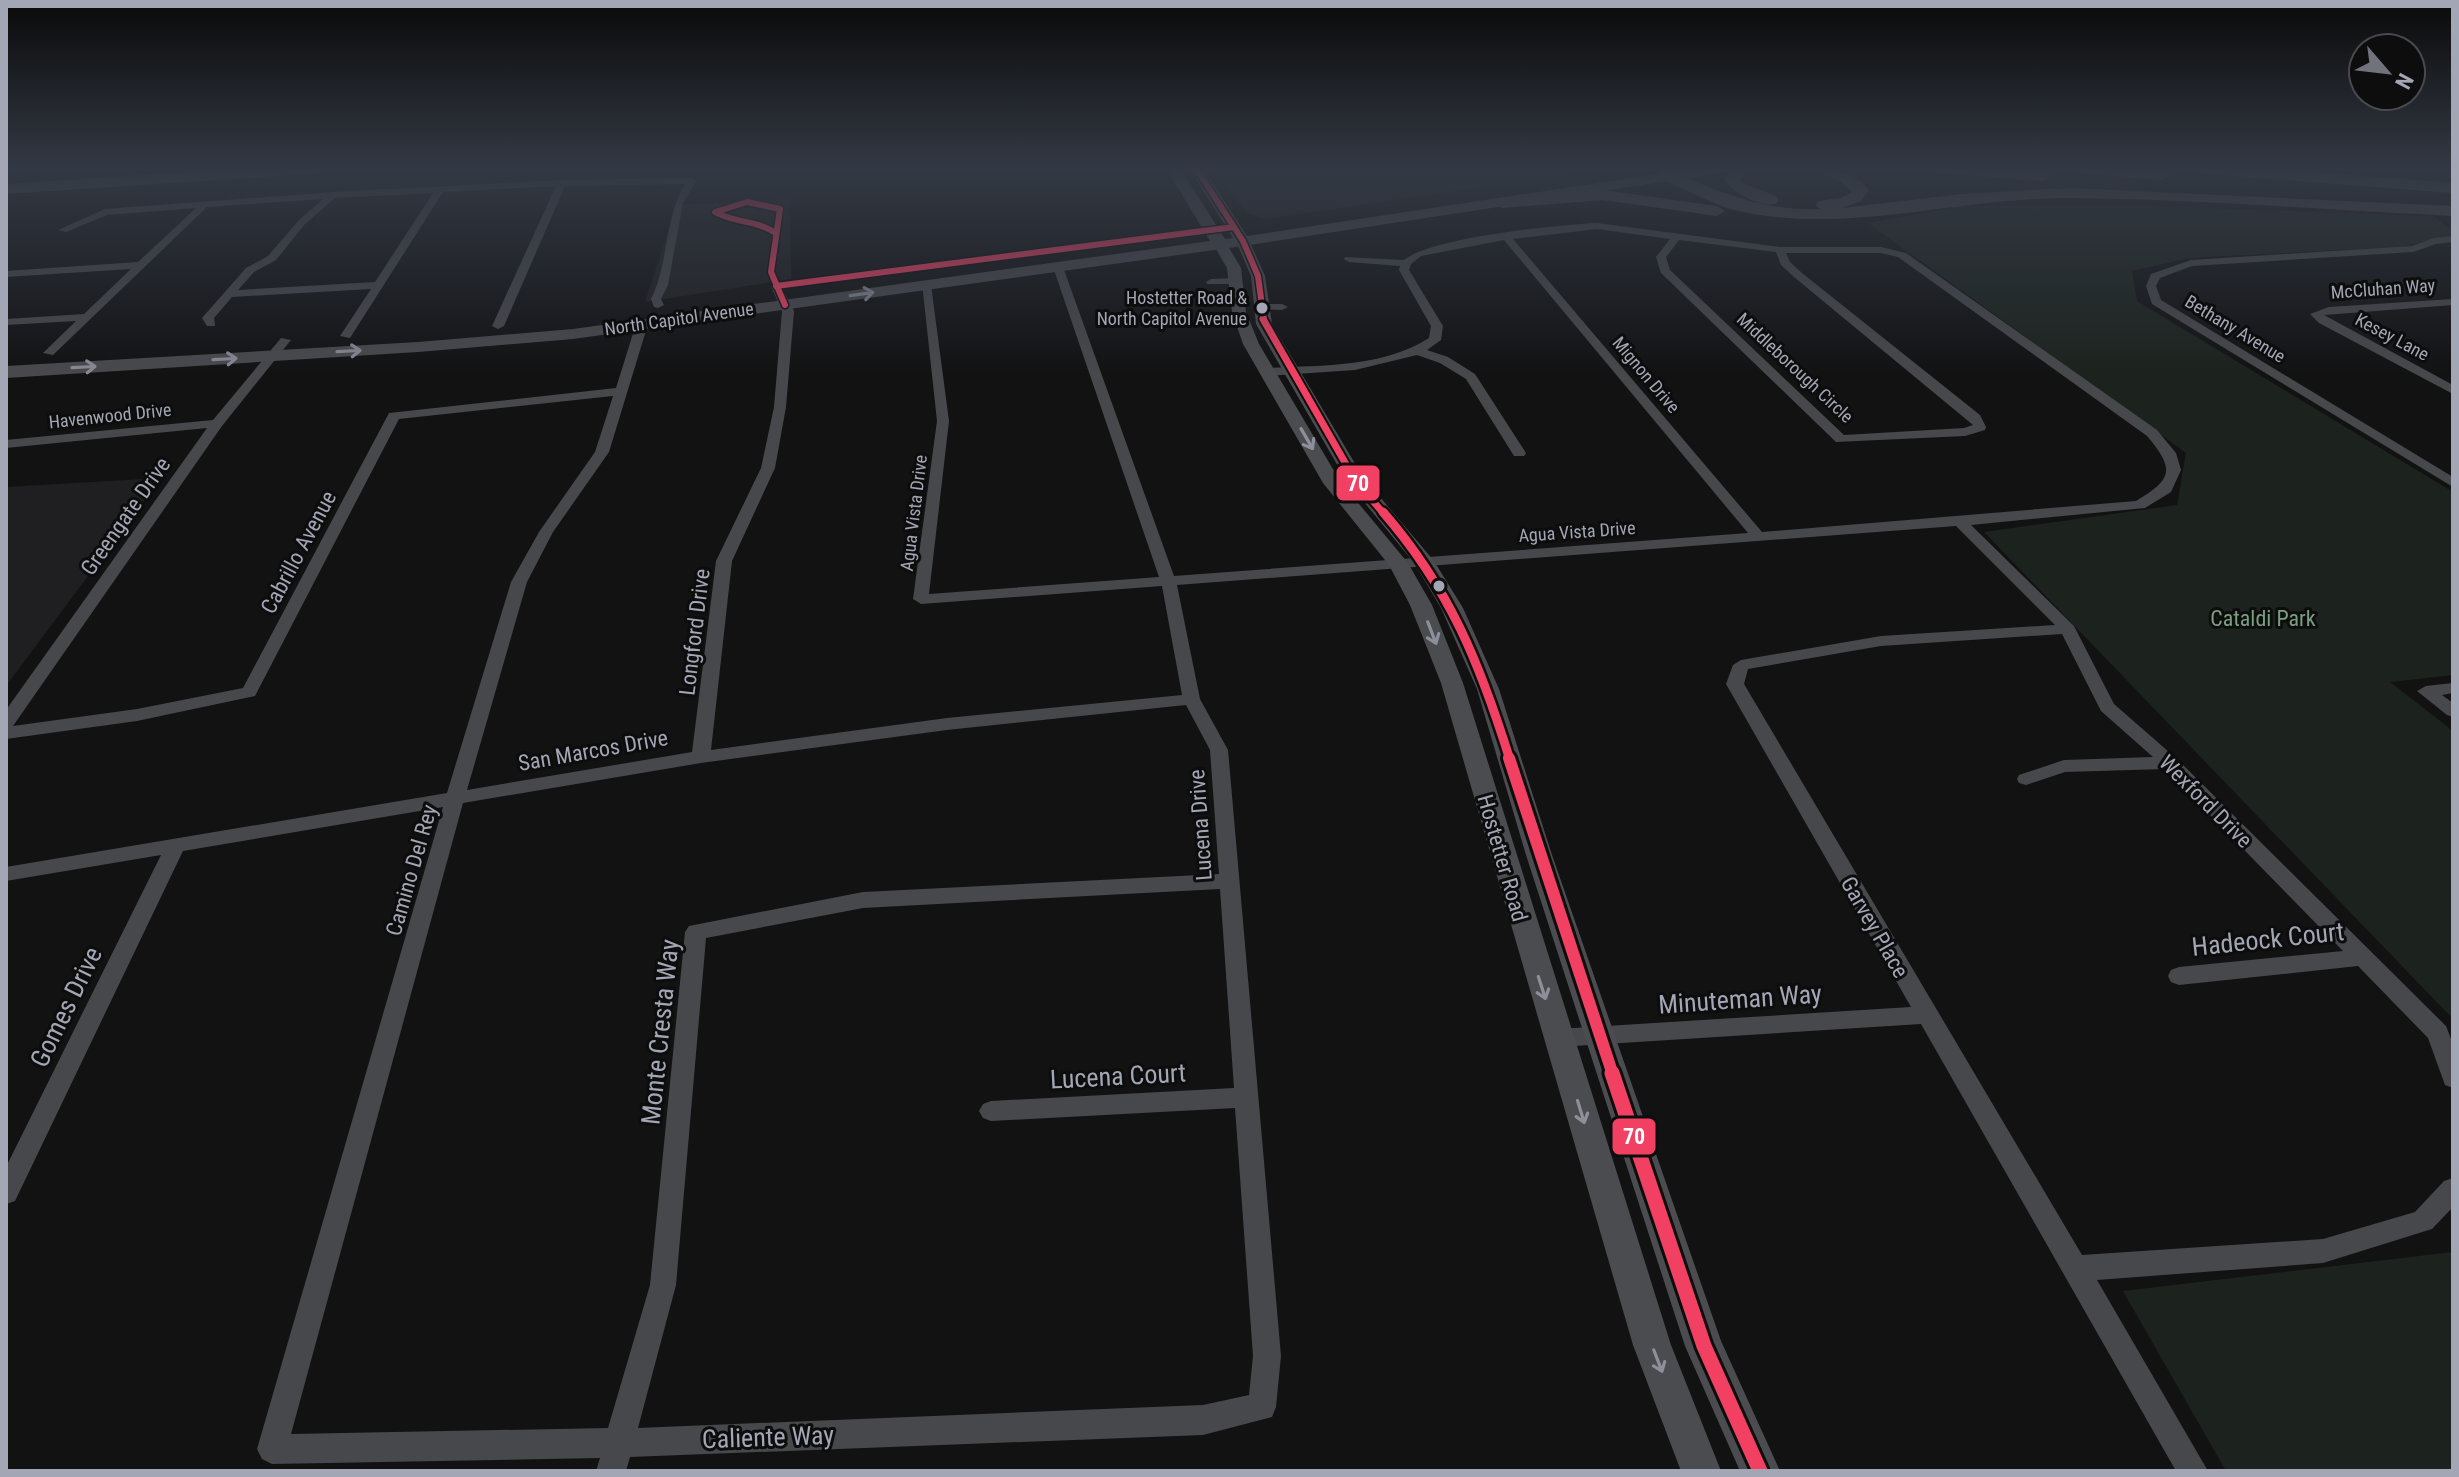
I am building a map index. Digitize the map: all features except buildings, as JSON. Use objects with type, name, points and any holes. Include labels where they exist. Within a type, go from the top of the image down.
[{"type":"main road","name":"North Capitol Avenue","points":[[6,372],[508,341],[1058,267],[1216,237]]},
{"type":"main road","name":"North Capitol Avenue","points":[[768,288],[1216,237]]},
{"type":"main road","name":"Hostetter Road","points":[[1216,237],[1227,252],[1237,281],[1242,324],[1332,483],[1452,608],[1488,689],[1704,1346],[1760,1471]]},
{"type":"main road","name":"Hostetter Road","points":[[1240,237],[1258,276],[1259,307],[1264,324],[1355,480],[1411,562],[1421,605],[1452,683],[1652,1345],[1701,1471]]},
{"type":"main road","name":"North Capitol Avenue","points":[[6,356],[498,326],[563,320],[702,298]]},
{"type":"street","points":[[49,353],[171,237]]},
{"type":"street","points":[[211,324],[208,318],[250,270],[272,258],[290,237]]},
{"type":"street","points":[[346,336],[410,237]]},
{"type":"street","points":[[498,326],[538,237]]},
{"type":"street","points":[[658,305],[656,299],[663,285],[672,237]]},
{"type":"street","points":[[1267,372],[1372,363],[1420,352],[1435,340],[1437,326],[1404,270],[1406,263],[1417,254],[1441,247],[1501,237]]},
{"type":"street","name":"Mignon Drive","points":[[1507,237],[1758,536]]},
{"type":"street","name":"Middleborough Circle","points":[[1676,237],[1661,257],[1665,271],[1841,439],[1965,432],[1980,427],[1975,418],[1798,275],[1785,263],[1780,250]]},
{"type":"street","points":[[1684,237],[1780,250]]},
{"type":"street","name":"Bethany Avenue","points":[[2453,239],[2434,241],[2413,249],[2191,263],[2155,276],[2151,286],[2156,302],[2453,483]]},
{"type":"street","name":"Agua Vista Drive","points":[[926,285],[943,421],[921,599],[1960,522],[2140,505],[2166,489],[2174,470],[2169,453],[2152,433],[1892,251],[1780,250]]},
{"type":"street","points":[[1349,259],[1406,263]]},
{"type":"street","points":[[6,274],[141,265]]},
{"type":"street","name":"Lucena Drive","points":[[1058,267],[1169,582],[1191,699],[1219,750],[1267,1356],[1262,1407]]},
{"type":"street","points":[[1211,282],[1237,281]]},
{"type":"street","points":[[230,294],[380,285]]},
{"type":"street","name":"Longford Drive","points":[[701,757],[724,561],[768,468],[774,437],[788,311],[768,288]]},
{"type":"street","name":"McCluhan Way","points":[[2316,314],[2329,310],[2453,302]]},
{"type":"street","points":[[1259,307],[1282,307]]},
{"type":"street","name":"Kesey Lane","points":[[2316,314],[2323,321],[2453,390]]},
{"type":"street","points":[[6,322],[87,317]]},
{"type":"street","name":"Camino Del Rey","points":[[272,1449],[519,582],[546,532],[602,452],[642,324]]},
{"type":"street","name":"Greengate Drive","points":[[6,723],[217,423],[285,340]]},
{"type":"street","points":[[1420,352],[1444,360],[1471,377],[1519,453]]},
{"type":"street","name":"Cabrillo Avenue","points":[[6,733],[137,715],[249,692],[394,416],[621,391]]},
{"type":"street","name":"Havenwood Drive","points":[[6,444],[217,423]]},
{"type":"street","name":"Wexford Drive","points":[[1960,522],[2068,629],[2107,707],[2170,763],[2438,1033],[2453,1078]]},
{"type":"street","name":"Garvey Place","points":[[2068,629],[1881,641],[1741,665],[1735,684],[2193,1471]]},
{"type":"street","points":[[2453,688],[2426,691],[2453,711]]},
{"type":"street","name":"San Marcos Drive","points":[[6,874],[701,757],[947,724],[1191,699]]},
{"type":"street","points":[[2026,779],[2064,766],[2170,763]]},
{"type":"street","name":"Gomes Drive","points":[[6,1193],[176,845]]},
{"type":"street","name":"Monte Cresta Way","points":[[611,1471],[663,1285],[696,932],[863,900],[1227,881]]},
{"type":"street","name":"Hadeock Court","points":[[2179,976],[2364,957]]},
{"type":"street","name":"Minuteman Way","points":[[1558,1038],[1925,1015]]},
{"type":"street","name":"Lucena Court","points":[[991,1111],[1248,1097]]},
{"type":"street","points":[[2072,1267],[2102,1268],[2323,1251],[2423,1221],[2453,1189]]},
{"type":"street","name":"Caliente Way","points":[[272,1449],[619,1443],[1203,1420],[1262,1407]]},
{"type":"shaded area","points":[[666,237],[790,237],[791,279],[645,302]]},
{"type":"shaded area","points":[[161,478],[6,686],[6,487]]},
{"type":"green space","name":"Cataldi Park","points":[[1887,237],[2453,237],[2396,247],[2190,258],[2132,271],[2137,301],[2453,492],[2453,675],[2390,682],[2453,731],[2453,1019],[1984,532],[2177,505],[2186,453]]},
{"type":"green space","points":[[2453,1252],[2453,1471],[2226,1471],[2123,1291]]},
{"type":"transit line","name":"70","points":[[776,237],[771,272],[785,305]]},
{"type":"transit line","name":"70","points":[[776,286],[1157,237]]},
{"type":"transit line","name":"70","points":[[1240,237],[1258,276],[1264,324],[1355,480],[1417,551],[1452,608],[1488,689],[1539,855],[1704,1346],[1760,1471]]},
{"type":"place","name":"Hostetter Road & North Capitol Avenue","points":[[1262,308]]}]
